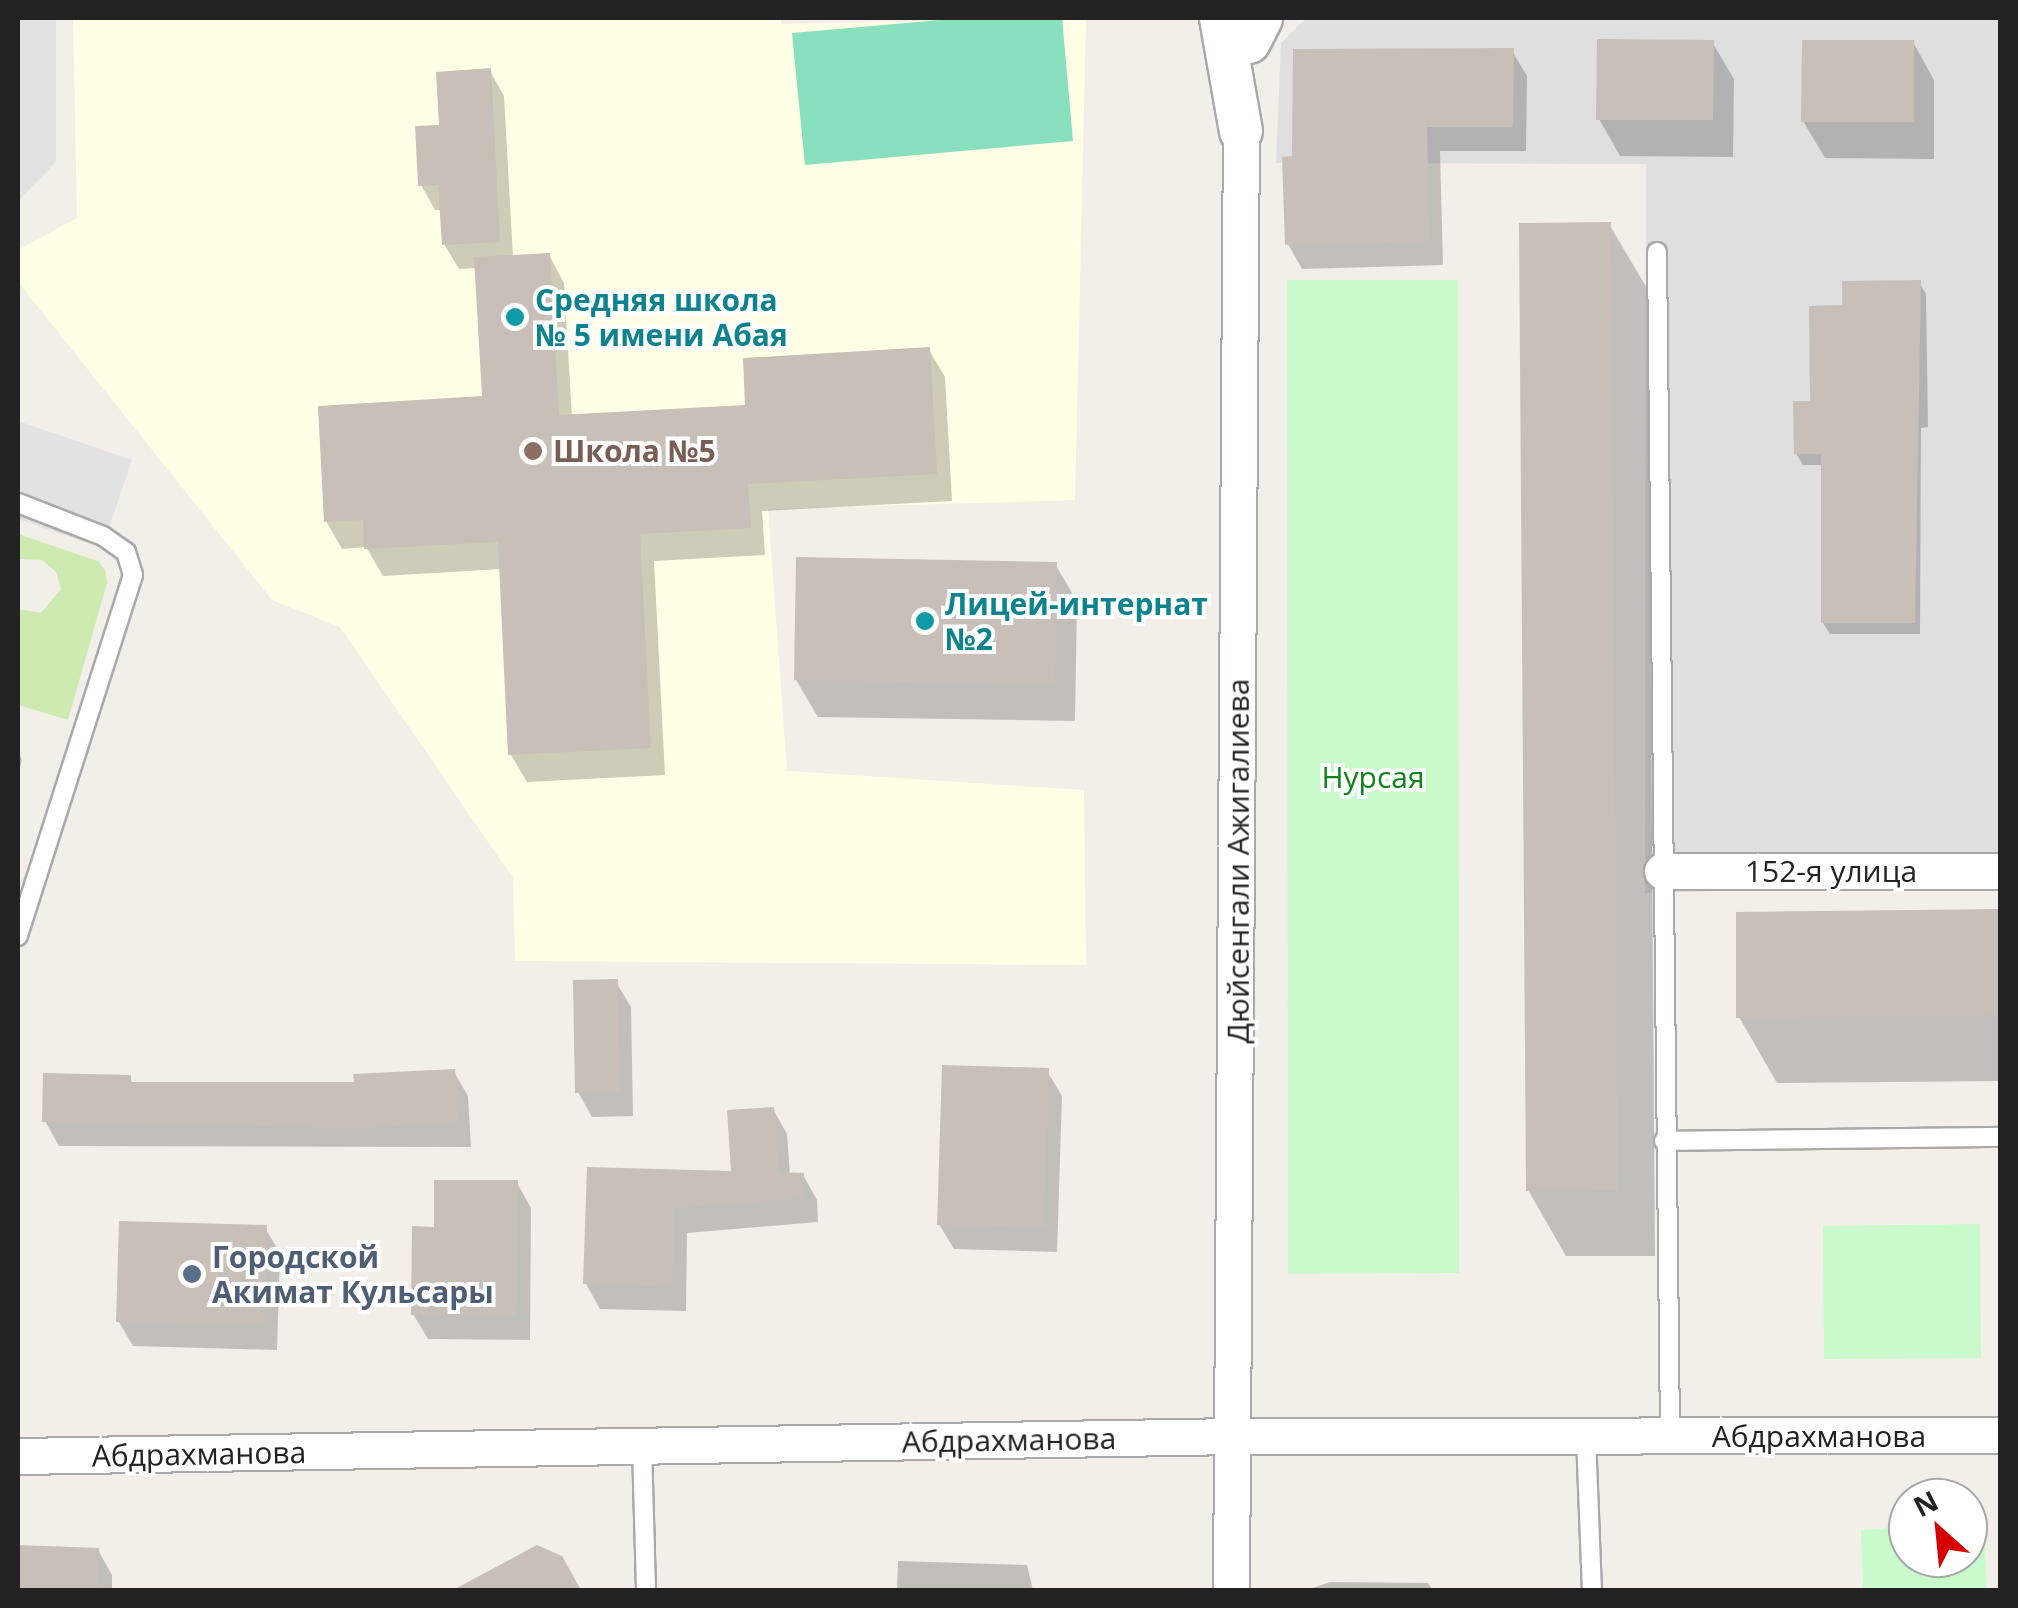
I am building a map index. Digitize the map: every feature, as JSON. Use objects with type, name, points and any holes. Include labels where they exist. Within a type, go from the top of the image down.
[{"type":"street","name":"Дюйсенгали Ажигалиева","points":[[1231,1590],[1236,1436],[1240,130],[1237,25]]},
{"type":"street","name":"152-я улица","points":[[1662,872],[2000,871]]},
{"type":"street","name":"Абдрахманова","points":[[18,1456],[1236,1436],[2000,1435]]},
{"type":"lane","points":[[1657,252],[1670,1436]]},
{"type":"lane","points":[[18,503],[103,536],[126,552],[132,575],[18,936]]},
{"type":"lane","points":[[1664,1140],[2000,1137]]},
{"type":"lane","points":[[1586,1436],[1592,1590]]},
{"type":"lane","points":[[642,1446],[646,1590]]},
{"type":"shaded area","points":[[18,18],[56,18],[56,162],[18,201]]},
{"type":"shaded area","points":[[73,18],[781,18],[781,24],[1086,18],[1075,500],[768,509],[787,771],[1084,790],[1086,965],[515,961],[513,878],[340,627],[272,600],[18,282],[18,250],[77,218]]},
{"type":"shaded area","points":[[1306,18],[2000,18],[2000,882],[1645,893],[1646,164],[1276,163],[1281,43]]},
{"type":"shaded area","points":[[18,421],[132,460],[102,548],[18,519]]},
{"type":"green space","points":[[963,18],[1062,18],[1073,141],[805,165],[792,33]]},
{"type":"green space","name":"Нурсая","points":[[1287,280],[1458,280],[1459,1273],[1288,1274]]},
{"type":"green space","points":[[18,534],[98,561],[105,570],[107,583],[68,720],[18,705],[18,609],[41,613],[61,589],[56,572],[42,560],[18,559]]},
{"type":"green space","points":[[1980,1224],[1981,1358],[1824,1359],[1823,1226]]},
{"type":"green space","points":[[1888,1528],[1888,1578],[1986,1578],[1987,1590],[1863,1590],[1861,1530]]},
{"type":"building","points":[[1597,39],[1714,40],[1713,120],[1596,120]]},
{"type":"building","points":[[1802,40],[1914,40],[1914,122],[1801,122]]},
{"type":"building","points":[[1514,48],[1513,127],[1427,127],[1430,241],[1285,245],[1282,157],[1292,156],[1293,49]]},
{"type":"building","points":[[491,68],[500,242],[442,245],[438,185],[418,186],[415,126],[439,125],[436,72]]},
{"type":"building","points":[[1611,222],[1618,1190],[1526,1191],[1519,223]]},
{"type":"building","name":"Средняя школа № 5 имени Абая","points":[[550,253],[559,415],[745,405],[743,358],[930,347],[937,474],[748,484],[751,528],[640,534],[651,748],[508,755],[498,542],[364,549],[363,520],[324,522],[318,406],[482,396],[474,257]]},
{"type":"building","points":[[1921,280],[1915,623],[1821,623],[1821,454],[1794,454],[1793,401],[1810,401],[1809,306],[1842,305],[1842,281]]},
{"type":"building","name":"Лицей-интернат №2","points":[[796,557],[1057,562],[1055,685],[794,680]]},
{"type":"building","points":[[2000,909],[2000,1015],[1736,1018],[1736,912]]},
{"type":"building","points":[[618,979],[620,1092],[575,1093],[573,980]]},
{"type":"building","points":[[942,1065],[1049,1068],[1044,1227],[937,1225]]},
{"type":"building","points":[[455,1069],[458,1123],[355,1128],[42,1122],[43,1073],[131,1075],[131,1082],[354,1082],[353,1074]]},
{"type":"building","points":[[774,1107],[779,1172],[804,1173],[805,1198],[674,1208],[673,1287],[583,1284],[587,1167],[731,1171],[727,1110]]},
{"type":"building","points":[[434,1180],[518,1180],[517,1316],[411,1315],[412,1226],[434,1227]]},
{"type":"building","name":"Городской Акимат Кульсары","points":[[119,1221],[267,1225],[264,1326],[116,1322]]},
{"type":"building","points":[[18,1545],[99,1548],[98,1590],[18,1590]]},
{"type":"building","points":[[537,1545],[562,1556],[581,1590],[453,1590]]},
{"type":"place","name":"Средняя школа № 5 имени Абая","points":[[515,317]]},
{"type":"place","name":"Школа №5","points":[[533,451]]},
{"type":"place","name":"Лицей-интернат №2","points":[[925,621]]},
{"type":"place","name":"Городской Акимат Кульсары","points":[[192,1274]]}]
